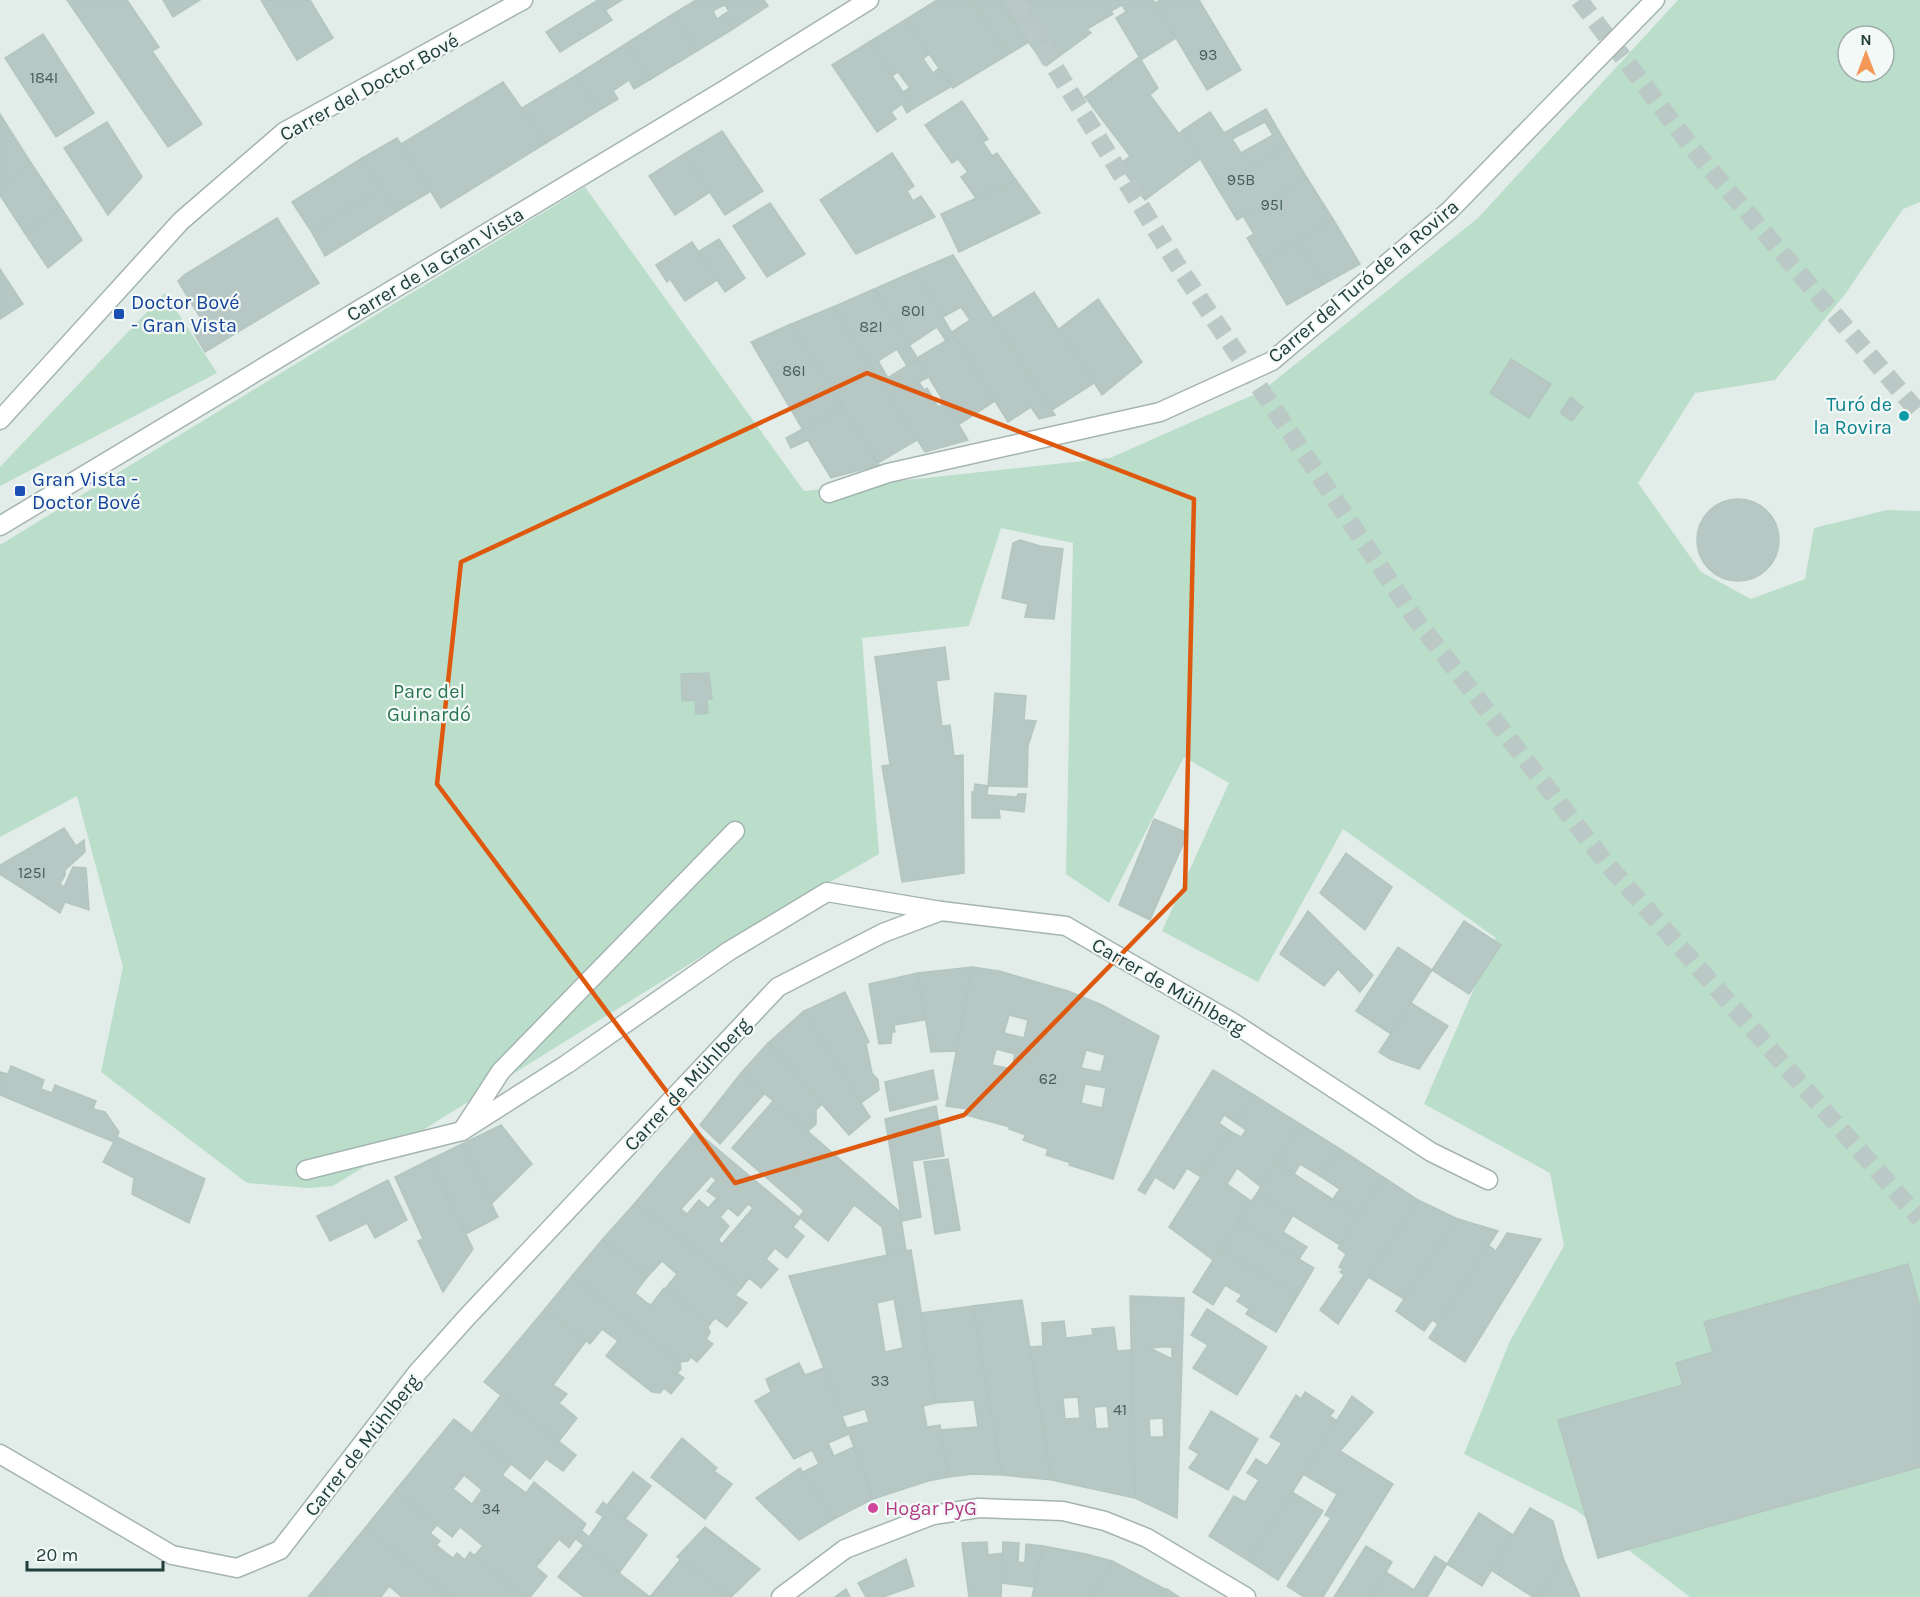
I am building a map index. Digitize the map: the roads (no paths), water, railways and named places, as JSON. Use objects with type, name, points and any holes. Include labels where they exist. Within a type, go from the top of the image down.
[{"type":"street","name":"Carrer del Doctor Bové","points":[[0,420],[181,221],[284,132],[524,0]]},
{"type":"street","name":"Carrer de la Gran Vista","points":[[0,526],[726,89],[869,0]]},
{"type":"street","name":"Carrer del Turó de la Rovira","points":[[829,493],[888,473],[1160,412],[1272,361],[1449,211],[1655,0]]},
{"type":"street","points":[[462,1131],[501,1071],[735,831]]},
{"type":"street","points":[[306,1170],[462,1131],[567,1064],[729,951],[827,892],[941,911]]},
{"type":"street","name":"Carrer de Mühlberg","points":[[0,1454],[172,1555],[237,1568],[280,1550],[417,1373],[778,987],[883,933],[941,911],[1066,926],[1232,1022],[1431,1152],[1488,1180]]},
{"type":"street","points":[[781,1597],[845,1549],[933,1515],[979,1508],[1063,1512],[1105,1521],[1147,1538],[1246,1597]]},
{"type":"tunnel","points":[[1013,0],[1176,263],[1414,617],[1607,864],[1920,1219]]},
{"type":"tunnel","points":[[1579,0],[1697,154],[1920,414]]},
{"type":"place","name":"Doctor Bové - Gran Vista","points":[[119,314]]},
{"type":"place","name":"Turó de la Rovira","points":[[1904,416]]},
{"type":"place","name":"Gran Vista - Doctor Bové","points":[[20,491]]},
{"type":"place","name":"Hogar PyG","points":[[873,1508]]},
{"type":"park label","name":"Parc del Guinardó","points":[[429,702]]}]
